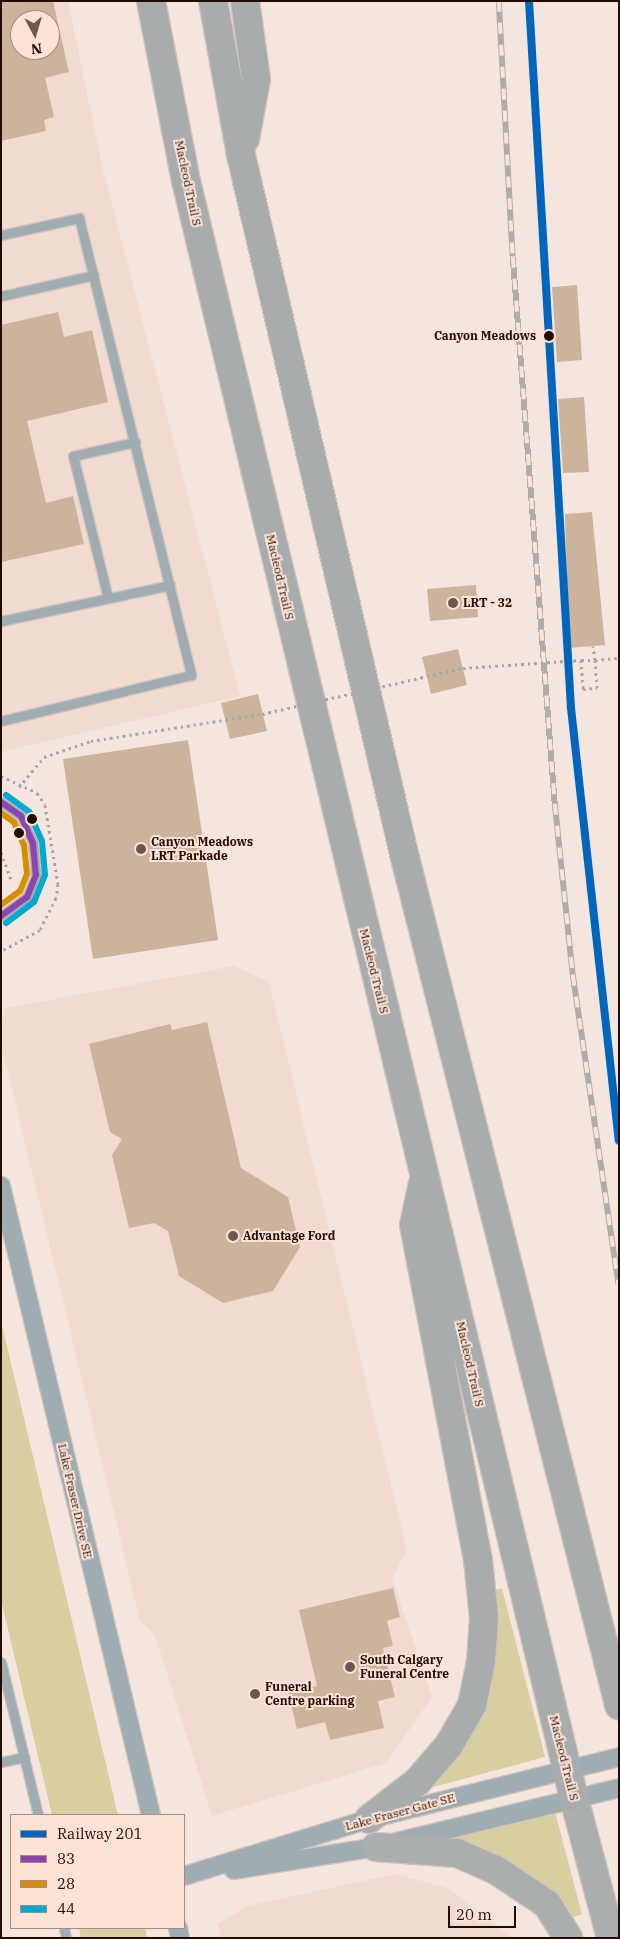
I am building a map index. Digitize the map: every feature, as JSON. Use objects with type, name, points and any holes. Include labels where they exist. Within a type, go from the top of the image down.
[{"type":"highway","name":"Macleod Trail S","points":[[151,1],[186,181],[567,1770],[611,1938]]},
{"type":"highway","points":[[213,1],[242,155],[405,858],[619,1705]]},
{"type":"highway","points":[[242,155],[256,79],[245,1]]},
{"type":"highway","points":[[369,1819],[418,1781],[448,1745],[472,1705],[481,1661],[484,1618],[478,1560],[414,1225],[425,1174]]},
{"type":"highway","points":[[376,1847],[457,1853],[496,1870],[547,1904],[568,1938]]},
{"type":"street","name":"Lake Fraser Drive SE","points":[[1,1186],[151,1814]]},
{"type":"street","name":"Lake Fraser Gate SE","points":[[185,1877],[369,1819],[619,1757]]},
{"type":"street","name":"Lake Fraser Gate SE","points":[[185,1877],[376,1847],[619,1788]]},
{"type":"lane","points":[[1,235],[79,218],[191,675],[1,721]]},
{"type":"lane","points":[[1,296],[94,275]]},
{"type":"lane","points":[[108,598],[73,456],[135,442]]},
{"type":"lane","points":[[1,621],[170,585]]},
{"type":"lane","points":[[1,802],[21,816],[33,843],[36,875],[27,897],[2,913]]},
{"type":"lane","points":[[1,1662],[38,1814]]},
{"type":"lane","points":[[1,1762],[24,1757]]},
{"type":"path","points":[[581,660],[583,689],[597,688],[593,646]]},
{"type":"path","points":[[19,787],[44,757],[91,741],[253,715],[463,668],[619,658]]},
{"type":"path","points":[[1,852],[11,879]]},
{"type":"shaded area","points":[[1,1],[68,1],[102,166],[240,696],[1,752]]},
{"type":"shaded area","points":[[234,966],[269,982],[407,1551],[392,1578],[432,1697],[386,1763],[212,1816],[155,1635],[140,1621],[1,1043],[1,1027],[6,1008]]},
{"type":"shaded area","points":[[1,1321],[118,1814],[52,1814],[1,1600]]},
{"type":"shaded area","points":[[502,1588],[545,1757],[430,1788],[457,1749],[491,1591]]},
{"type":"shaded area","points":[[555,1812],[582,1914],[571,1918],[540,1883],[514,1865],[455,1841],[456,1834]]},
{"type":"shaded area","points":[[395,1874],[448,1888],[513,1938],[221,1938],[218,1924],[247,1906]]},
{"type":"shaded area","points":[[79,1929],[145,1929],[147,1938],[81,1938]]},
{"type":"building","points":[[1,1],[53,1],[55,10],[10,10],[10,60],[60,60],[60,32],[69,72],[45,78],[54,117],[44,120],[46,131],[1,141]]},
{"type":"building","points":[[577,285],[582,360],[557,362],[552,287]]},
{"type":"building","points":[[58,312],[64,337],[92,330],[108,402],[27,421],[46,503],[73,496],[84,544],[1,562],[1,325]]},
{"type":"building","points":[[584,397],[589,472],[563,473],[558,399]]},
{"type":"building","points":[[592,512],[605,645],[569,648],[565,514]]},
{"type":"building","name":"LRT - 32","points":[[476,585],[478,617],[430,621],[427,589]]},
{"type":"building","points":[[458,649],[467,685],[431,694],[422,657]]},
{"type":"building","points":[[258,694],[267,731],[230,739],[221,703]]},
{"type":"building","name":"Canyon Meadows LRT Parkade","points":[[188,740],[218,940],[93,959],[63,759]]},
{"type":"building","points":[[207,1022],[241,1168],[288,1197],[300,1247],[273,1291],[223,1303],[179,1276],[168,1231],[154,1223],[129,1228],[112,1155],[122,1139],[110,1132],[89,1044],[170,1024],[172,1030]]},
{"type":"building","name":"South Calgary Funeral Centre","points":[[393,1588],[400,1617],[387,1621],[393,1646],[383,1648],[395,1697],[378,1701],[384,1728],[330,1740],[325,1722],[297,1729],[288,1693],[317,1686],[299,1610]]},
{"type":"railway","points":[[499,1],[513,257],[555,804],[573,975],[619,1285]]},
{"type":"rail line","name":"201","points":[[529,1],[571,708],[619,1140]]},
{"type":"transit line","name":"44","points":[[6,795],[29,812],[42,841],[45,875],[34,902],[6,923]]},
{"type":"transit line","name":"83","points":[[1,802],[21,816],[33,843],[36,875],[27,897],[1,916]]},
{"type":"transit line","name":"28","points":[[1,813],[14,822],[24,845],[27,874],[20,891],[1,905]]},
{"type":"place","name":"Canyon Meadows","points":[[549,336]]},
{"type":"place","name":"LRT - 32","points":[[453,603]]},
{"type":"place","name":"Canyon Meadows LRT Parkade","points":[[141,849]]},
{"type":"place","name":"Advantage Ford","points":[[233,1236]]},
{"type":"place","name":"South Calgary Funeral Centre","points":[[350,1667]]},
{"type":"place","name":"Funeral Centre parking","points":[[255,1694]]}]
